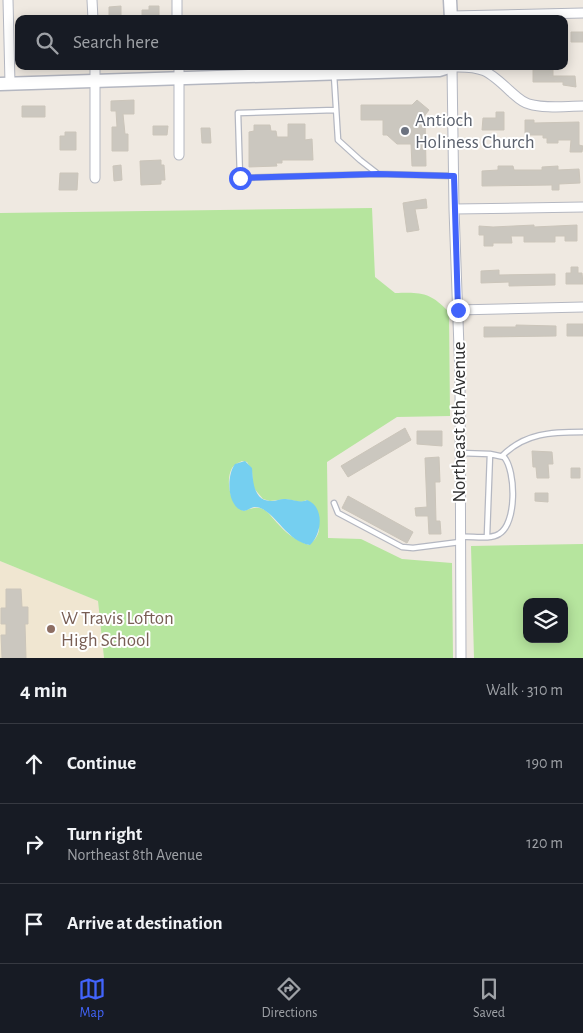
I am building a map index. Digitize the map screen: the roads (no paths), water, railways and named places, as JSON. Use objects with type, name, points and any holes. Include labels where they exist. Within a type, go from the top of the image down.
[{"type":"street","points":[[8,0],[5,84],[96,81],[179,72],[334,74],[439,70]]},
{"type":"street","points":[[92,0],[93,15]]},
{"type":"street","points":[[177,0],[177,15]]},
{"type":"street","points":[[450,0],[451,15]]},
{"type":"street","points":[[517,15],[583,13]]},
{"type":"street","points":[[95,70],[95,178]]},
{"type":"street","name":"Northeast 8th Avenue","points":[[452,70],[454,208],[460,376],[461,658]]},
{"type":"street","points":[[485,70],[527,104],[538,106],[583,106]]},
{"type":"street","points":[[179,72],[179,155]]},
{"type":"street","points":[[454,208],[583,207]]},
{"type":"street","points":[[458,310],[583,307]]},
{"type":"lane","points":[[334,74],[338,140],[378,174]]},
{"type":"lane","points":[[335,110],[238,113],[240,178],[378,174],[454,176]]},
{"type":"lane","points":[[502,456],[512,446],[526,438],[558,432],[583,432]]},
{"type":"lane","points":[[334,502],[338,513],[402,547],[413,548],[460,539],[497,536],[506,528],[511,514],[512,474],[508,461],[502,456],[490,454],[460,453]]},
{"type":"lane","points":[[488,536],[490,454]]},
{"type":"water","points":[[245,461],[252,468],[255,489],[261,498],[272,501],[284,499],[307,500],[317,508],[320,521],[319,528],[310,545],[301,543],[294,538],[262,509],[254,507],[244,511],[238,509],[234,504],[230,491],[230,476],[235,464]]},
{"type":"place","name":"Antioch Holiness Church","points":[[405,131]]},
{"type":"place","name":"W Travis Lofton High School","points":[[51,629]]}]
